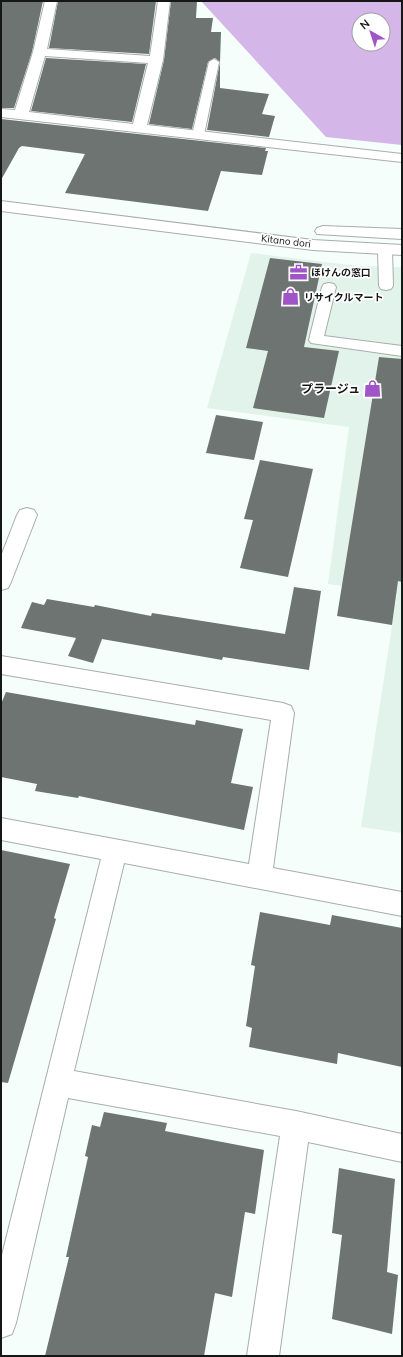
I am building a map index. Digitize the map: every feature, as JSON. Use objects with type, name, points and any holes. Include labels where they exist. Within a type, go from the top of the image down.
[{"type":"street","points":[[21,115],[40,52],[51,1]]},
{"type":"street","points":[[140,129],[156,60],[164,1]]},
{"type":"street","points":[[40,52],[156,60]]},
{"type":"street","points":[[1,113],[402,158]]},
{"type":"street","name":"Kitano dori","points":[[1,206],[313,245],[402,250]]},
{"type":"street","name":"Kitano dori","points":[[170,226],[402,234]]},
{"type":"street","points":[[1,582],[27,515]]},
{"type":"street","points":[[1,665],[282,713],[259,877]]},
{"type":"street","points":[[1,829],[402,904]]},
{"type":"street","points":[[1,1323],[115,850]]},
{"type":"street","points":[[58,1082],[296,1125],[402,1148]]},
{"type":"street","points":[[263,1356],[296,1125]]},
{"type":"lane","points":[[198,135],[214,62]]},
{"type":"lane","points":[[385,250],[386,286]]},
{"type":"lane","points":[[329,286],[316,340],[402,351]]},
{"type":"shaded area","points":[[201,1],[402,1],[402,145],[326,137]]},
{"type":"shaded area","points":[[251,253],[358,266],[402,267],[402,833],[361,827],[397,594],[328,584],[349,427],[207,408]]},
{"type":"building","points":[[1,1],[43,1],[32,52],[14,108],[1,108]]},
{"type":"building","points":[[58,1],[156,1],[149,54],[49,48]]},
{"type":"building","points":[[171,1],[197,1],[196,18],[213,18],[211,32],[221,32],[220,62],[215,58],[208,62],[192,129],[149,124],[164,60]]},
{"type":"building","points":[[46,58],[146,64],[132,122],[31,111]]},
{"type":"building","points":[[220,62],[220,88],[269,94],[262,114],[275,116],[269,137],[207,130]]},
{"type":"building","points":[[1,119],[266,148],[265,151],[268,151],[262,175],[221,171],[208,211],[65,193],[85,154],[22,146],[19,148],[1,180]]},
{"type":"building","points":[[270,258],[322,264],[304,347],[339,351],[324,418],[253,408],[268,351],[246,348]]},
{"type":"building","points":[[379,357],[402,359],[402,582],[398,581],[392,625],[337,616]]},
{"type":"building","points":[[216,415],[263,422],[254,460],[206,453]]},
{"type":"building","points":[[260,460],[313,469],[288,577],[240,568],[253,520],[244,519]]},
{"type":"building","points":[[294,587],[321,591],[309,670],[223,657],[222,660],[102,639],[93,663],[68,656],[76,638],[21,628],[32,602],[44,605],[47,599],[94,607],[95,605],[151,616],[152,613],[285,634]]},
{"type":"building","points":[[6,692],[195,725],[196,720],[243,729],[231,783],[253,787],[244,830],[79,796],[78,798],[35,791],[37,784],[1,777],[1,704]]},
{"type":"building","points":[[1,850],[70,864],[54,918],[56,919],[8,1083],[1,1082]]},
{"type":"building","points":[[260,912],[330,925],[332,915],[402,928],[402,1067],[338,1053],[337,1064],[249,1047],[252,1028],[246,1026],[255,966],[251,965]]},
{"type":"building","points":[[104,1112],[167,1123],[165,1131],[264,1150],[255,1214],[245,1212],[232,1297],[215,1293],[204,1356],[45,1356],[69,1257],[66,1257],[88,1157],[85,1156],[92,1125],[100,1127]]},
{"type":"building","points":[[339,1168],[395,1179],[387,1272],[398,1275],[392,1334],[332,1319],[342,1235],[332,1233]]},
{"type":"place","name":"ほけんの窓口","points":[[298,272]]},
{"type":"place","name":"リサイクルマート","points":[[291,297]]},
{"type":"place","name":"プラージュ","points":[[373,388]]}]
